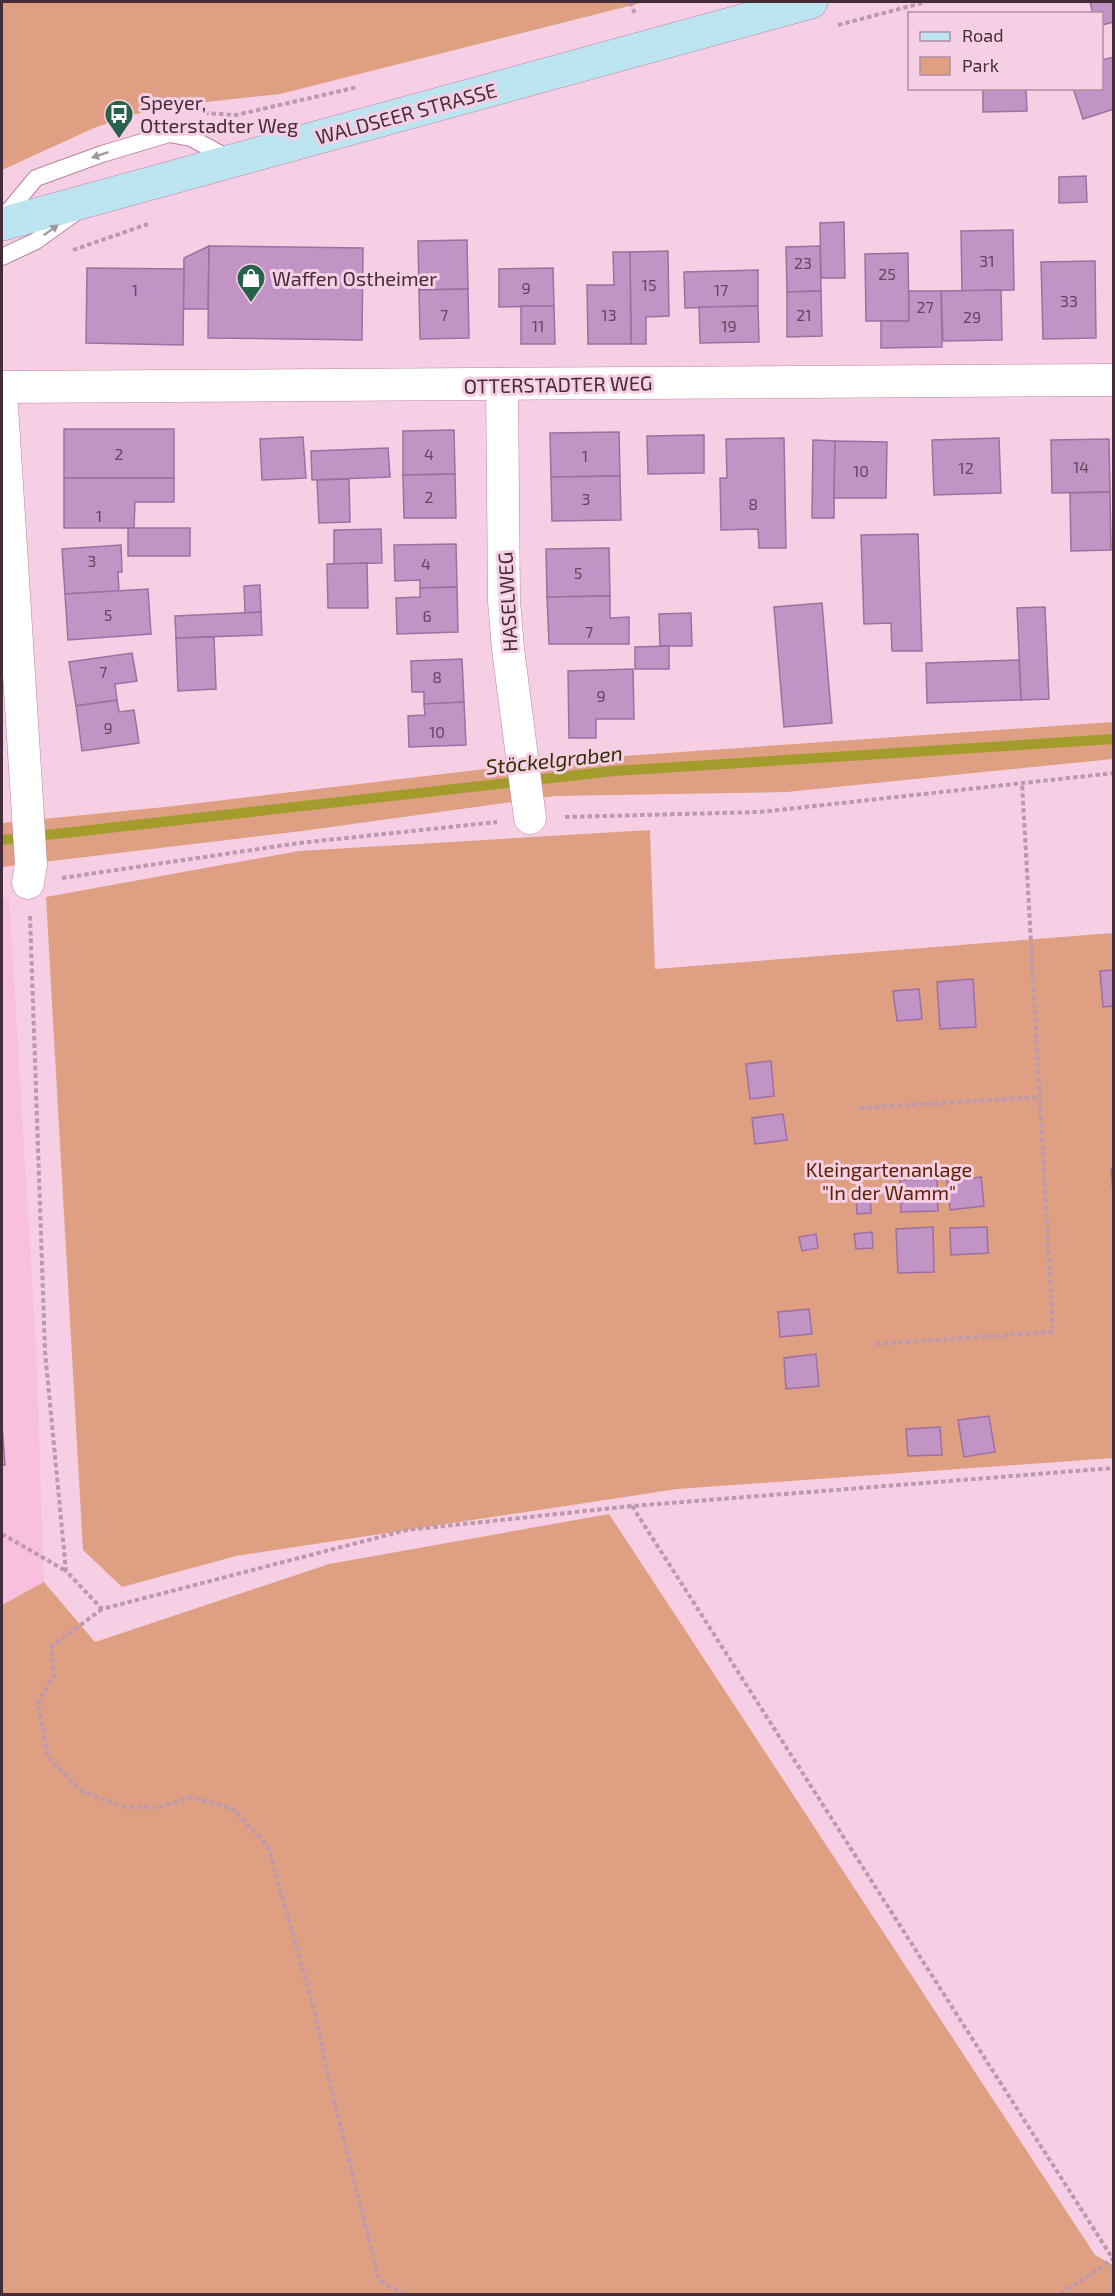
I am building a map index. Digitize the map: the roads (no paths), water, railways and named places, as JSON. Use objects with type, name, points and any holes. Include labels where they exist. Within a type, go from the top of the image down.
[{"type":"main road","name":"WALDSEER STRASSE","points":[[2,224],[811,2]]},
{"type":"street","name":"OTTERSTADTER WEG","points":[[2,387],[1113,380]]},
{"type":"street","name":"HASELWEG","points":[[502,384],[504,601],[529,809]]},
{"type":"street","points":[[2,406],[30,873]]},
{"type":"lane","points":[[2,219],[36,178],[102,154],[169,134],[191,138],[234,161]]},
{"type":"lane","points":[[2,257],[36,240],[98,198]]},
{"type":"waterway","name":"Stöckelgraben","points":[[2,840],[614,771],[1114,739]]},
{"type":"place","name":"Speyer, Otterstadter Weg","points":[[119,140]]},
{"type":"place","name":"Waffen Ostheimer","points":[[251,304]]},
{"type":"park label","name":"Kleingartenanlage \"In der Wamm\"","points":[[889,1180]]}]
